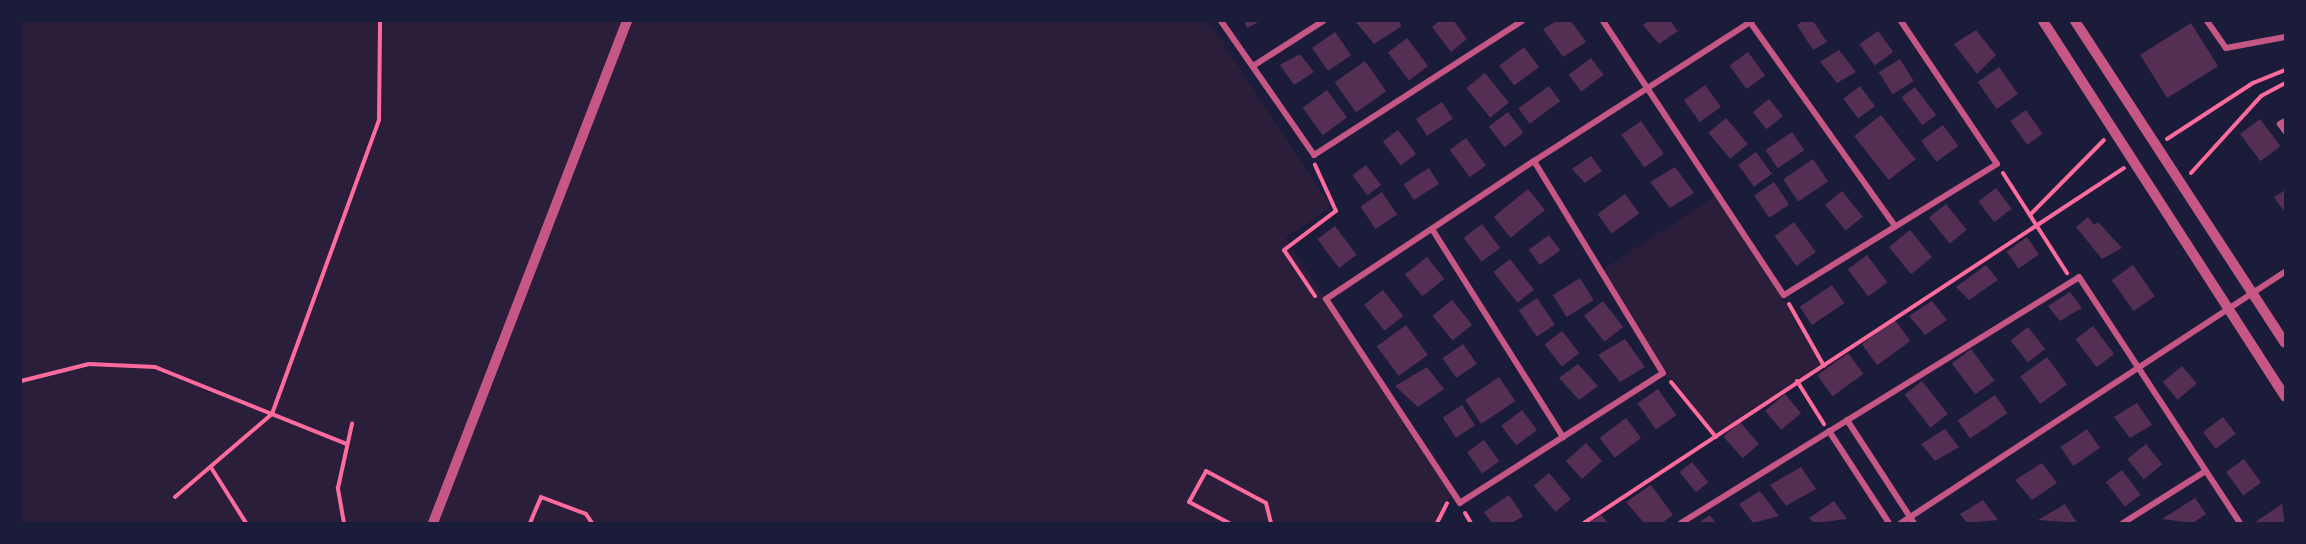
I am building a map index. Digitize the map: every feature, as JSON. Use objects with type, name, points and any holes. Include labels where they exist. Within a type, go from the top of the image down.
[{"type":"street","points":[[433,523],[627,21]]},
{"type":"street","points":[[1221,21],[1314,155],[1521,21]]},
{"type":"street","points":[[1252,66],[1323,21]]},
{"type":"street","points":[[1603,21],[1784,295],[1997,164],[1901,21]]},
{"type":"street","points":[[2043,21],[2285,397]]},
{"type":"street","points":[[2075,21],[2285,343]]},
{"type":"street","points":[[2207,21],[2226,48],[2285,37]]},
{"type":"street","points":[[1534,161],[1663,373],[1460,503],[1326,299],[1534,161],[1751,22],[1895,226]]},
{"type":"street","points":[[2285,121],[2280,124],[2285,131]]},
{"type":"street","points":[[1432,230],[1563,437]]},
{"type":"street","points":[[1901,523],[1912,520],[2285,272]]},
{"type":"street","points":[[1682,523],[2079,277],[2140,367],[2204,472],[2240,523]]},
{"type":"street","points":[[1847,420],[1912,520]]},
{"type":"street","points":[[1829,431],[1889,523]]},
{"type":"street","points":[[2124,523],[2204,472]]},
{"type":"path","points":[[174,497],[212,469],[272,414],[379,120],[380,21]]},
{"type":"path","points":[[2199,118],[2253,83],[2285,70]]},
{"type":"path","points":[[2182,185],[2261,96],[2285,83]]},
{"type":"path","points":[[2030,214],[2113,131]]},
{"type":"path","points":[[1314,155],[1316,176],[1336,211],[1284,250],[1312,294],[1326,299]]},
{"type":"path","points":[[1997,164],[2073,281]]},
{"type":"path","points":[[1584,523],[2082,196]]},
{"type":"path","points":[[1784,295],[1824,366]]},
{"type":"path","points":[[21,381],[89,364],[155,367],[347,444]]},
{"type":"path","points":[[1663,373],[1716,437]]},
{"type":"path","points":[[1797,381],[1829,431]]},
{"type":"path","points":[[344,523],[338,488],[352,424]]},
{"type":"path","points":[[212,469],[246,523]]},
{"type":"path","points":[[1228,523],[1189,502],[1206,471],[1266,503],[1271,523]]},
{"type":"path","points":[[1437,523],[1453,491]]},
{"type":"path","points":[[530,523],[541,496],[586,514],[592,523]]},
{"type":"shaded area","points":[[21,21],[1209,21],[1331,207],[1285,238],[1453,491],[1437,523],[21,523]]},
{"type":"shaded area","points":[[1718,194],[1824,366],[1716,437],[1663,373],[1602,270]]},
{"type":"building","points":[[1244,21],[1260,21],[1247,28]]},
{"type":"building","points":[[1355,21],[1398,21],[1402,26],[1374,44]]},
{"type":"building","points":[[1439,21],[1454,21],[1467,39],[1451,52],[1432,27]]},
{"type":"building","points":[[1557,21],[1571,21],[1586,42],[1563,57],[1543,29]]},
{"type":"building","points":[[1648,21],[1670,21],[1678,31],[1659,44],[1643,25]]},
{"type":"building","points":[[1803,21],[1813,21],[1827,42],[1813,50],[1797,25]]},
{"type":"building","points":[[2191,23],[2218,66],[2167,98],[2140,55]]},
{"type":"building","points":[[1976,30],[1996,55],[1977,74],[1954,44]]},
{"type":"building","points":[[1878,31],[1893,52],[1875,66],[1859,45]]},
{"type":"building","points":[[1335,32],[1351,55],[1328,71],[1312,48]]},
{"type":"building","points":[[1407,38],[1428,66],[1409,80],[1388,52]]},
{"type":"building","points":[[1524,47],[1539,67],[1514,86],[1499,66]]},
{"type":"building","points":[[1839,50],[1856,72],[1837,83],[1820,62]]},
{"type":"building","points":[[1748,52],[1765,75],[1746,89],[1729,66]]},
{"type":"building","points":[[1300,54],[1314,72],[1294,85],[1280,65]]},
{"type":"building","points":[[1591,58],[1604,75],[1581,92],[1569,75]]},
{"type":"building","points":[[1900,59],[1914,81],[1893,94],[1879,72]]},
{"type":"building","points":[[1365,61],[1386,91],[1356,113],[1335,82]]},
{"type":"building","points":[[1999,67],[2018,94],[1997,109],[1978,82]]},
{"type":"building","points":[[1485,73],[1509,103],[1490,118],[1466,88]]},
{"type":"building","points":[[1705,85],[1721,107],[1700,122],[1684,100]]},
{"type":"building","points":[[1549,86],[1560,101],[1529,124],[1518,108]]},
{"type":"building","points":[[1860,86],[1875,106],[1858,119],[1843,99]]},
{"type":"building","points":[[1915,87],[1936,115],[1922,125],[1901,97]]},
{"type":"building","points":[[1327,90],[1347,118],[1323,135],[1303,108]]},
{"type":"building","points":[[1769,99],[1783,116],[1767,129],[1753,112]]},
{"type":"building","points":[[1442,102],[1453,119],[1427,136],[1416,119]]},
{"type":"building","points":[[2026,110],[2043,134],[2027,145],[2010,121]]},
{"type":"building","points":[[1508,112],[1524,133],[1504,147],[1489,126]]},
{"type":"building","points":[[1881,115],[1915,159],[1889,180],[1854,136]]},
{"type":"building","points":[[1726,118],[1748,144],[1730,159],[1708,133]]},
{"type":"building","points":[[2260,119],[2280,146],[2260,161],[2240,134]]},
{"type":"building","points":[[1641,121],[1664,154],[1644,168],[1621,135]]},
{"type":"building","points":[[1943,125],[1958,146],[1936,162],[1921,141]]},
{"type":"building","points":[[1398,130],[1416,154],[1401,165],[1383,141]]},
{"type":"building","points":[[1792,132],[1804,150],[1778,168],[1765,150]]},
{"type":"building","points":[[1466,138],[1486,166],[1470,177],[1450,150]]},
{"type":"building","points":[[1756,152],[1772,174],[1754,187],[1738,165]]},
{"type":"building","points":[[1591,156],[1602,171],[1585,183],[1572,169]]},
{"type":"building","points":[[1813,159],[1828,181],[1798,202],[1783,179]]},
{"type":"building","points":[[1366,165],[1381,185],[1367,195],[1352,175]]},
{"type":"building","points":[[1675,167],[1694,193],[1670,208],[1650,182]]},
{"type":"building","points":[[1429,168],[1439,184],[1414,200],[1404,184]]},
{"type":"building","points":[[1774,182],[1789,204],[1769,218],[1754,195]]},
{"type":"building","points":[[1996,188],[2012,209],[1994,222],[1978,201]]},
{"type":"building","points":[[1528,189],[1545,210],[1511,238],[1494,217]]},
{"type":"building","points":[[2285,190],[2285,213],[2274,197]]},
{"type":"building","points":[[1842,191],[1863,217],[1846,230],[1825,205]]},
{"type":"building","points":[[1382,192],[1397,214],[1376,229],[1360,207]]},
{"type":"building","points":[[1625,194],[1639,213],[1612,233],[1597,214]]},
{"type":"building","points":[[1946,204],[1967,230],[1950,243],[1929,218]]},
{"type":"building","points":[[2088,217],[2094,225],[2098,222],[2122,248],[2102,259],[2076,227]]},
{"type":"building","points":[[1794,222],[1816,252],[1796,266],[1775,236]]},
{"type":"building","points":[[1482,224],[1500,248],[1482,262],[1464,238]]},
{"type":"building","points":[[1335,226],[1357,255],[1339,268],[1317,239]]},
{"type":"building","points":[[1910,230],[1932,257],[1911,274],[1889,247]]},
{"type":"building","points":[[1549,235],[1560,250],[1540,265],[1529,250]]},
{"type":"building","points":[[2027,237],[2039,254],[2019,269],[2007,251]]},
{"type":"building","points":[[1867,255],[1887,282],[1868,297],[1848,269]]},
{"type":"building","points":[[1427,257],[1444,279],[1422,296],[1405,274]]},
{"type":"building","points":[[1510,259],[1534,290],[1517,303],[1493,272]]},
{"type":"building","points":[[1986,265],[1998,280],[1969,300],[1956,287]]},
{"type":"building","points":[[2133,265],[2155,296],[2133,311],[2112,280]]},
{"type":"building","points":[[1580,278],[1594,300],[1567,317],[1553,295]]},
{"type":"building","points":[[1832,285],[1844,303],[1812,325],[1800,307]]},
{"type":"building","points":[[1383,290],[1403,316],[1384,331],[1364,305]]},
{"type":"building","points":[[2070,292],[2082,308],[2060,321],[2048,306]]},
{"type":"building","points":[[1537,298],[1555,325],[1537,337],[1519,310]]},
{"type":"building","points":[[1452,300],[1472,325],[1453,341],[1433,316]]},
{"type":"building","points":[[1603,301],[1623,327],[1604,342],[1584,316]]},
{"type":"building","points":[[1932,301],[1947,320],[1925,335],[1909,316]]},
{"type":"building","points":[[1895,320],[1910,341],[1877,365],[1862,344]]},
{"type":"building","points":[[1406,325],[1428,355],[1399,376],[1377,346]]},
{"type":"building","points":[[2093,326],[2114,354],[2096,367],[2075,339]]},
{"type":"building","points":[[2028,327],[2045,349],[2028,363],[2011,341]]},
{"type":"building","points":[[1562,331],[1579,353],[1562,367],[1545,345]]},
{"type":"building","points":[[1625,339],[1645,367],[1620,382],[1598,355]]},
{"type":"building","points":[[1463,344],[1477,364],[1456,378],[1443,358]]},
{"type":"building","points":[[1971,349],[1994,380],[1975,395],[1952,363]]},
{"type":"building","points":[[1848,353],[1863,374],[1833,396],[1817,375]]},
{"type":"building","points":[[2047,357],[2067,385],[2040,404],[2020,376]]},
{"type":"building","points":[[1578,364],[1598,386],[1579,400],[1559,378]]},
{"type":"building","points":[[2182,366],[2197,384],[2178,400],[2163,382]]},
{"type":"building","points":[[1427,367],[1444,389],[1418,407],[1395,386]]},
{"type":"building","points":[[1499,377],[1515,401],[1481,424],[1465,400]]},
{"type":"building","points":[[1922,381],[1948,414],[1931,428],[1905,395]]},
{"type":"building","points":[[1658,389],[1676,415],[1656,430],[1638,403]]},
{"type":"building","points":[[1785,394],[1801,413],[1781,430],[1765,411]]},
{"type":"building","points":[[1995,395],[2007,413],[1970,438],[1958,420]]},
{"type":"building","points":[[2137,403],[2152,425],[2130,438],[2114,417]]},
{"type":"building","points":[[1462,405],[1475,425],[1456,438],[1443,418]]},
{"type":"building","points":[[1522,410],[1537,430],[1516,446],[1501,426]]},
{"type":"building","points":[[2223,417],[2236,434],[2216,449],[2203,432]]},
{"type":"building","points":[[1626,418],[1641,438],[1615,458],[1600,438]]},
{"type":"building","points":[[1740,422],[1759,444],[1742,458],[1723,436]]},
{"type":"building","points":[[1945,429],[1959,447],[1935,461],[1921,444]]},
{"type":"building","points":[[2087,429],[2100,448],[2073,466],[2060,447]]},
{"type":"building","points":[[1484,440],[1499,461],[1482,473],[1467,452]]},
{"type":"building","points":[[1586,443],[1602,461],[1582,479],[1566,461]]},
{"type":"building","points":[[2146,444],[2162,464],[2144,479],[2127,459]]},
{"type":"building","points":[[2244,459],[2261,482],[2243,495],[2226,472]]},
{"type":"building","points":[[1692,462],[1708,482],[1696,492],[1680,472]]},
{"type":"building","points":[[2042,463],[2057,483],[2032,500],[2015,480]]},
{"type":"building","points":[[1801,467],[1816,489],[1786,506],[1770,485]]},
{"type":"building","points":[[2122,470],[2141,495],[2125,507],[2106,482]]},
{"type":"building","points":[[1549,473],[1571,499],[1556,512],[1534,486]]},
{"type":"building","points":[[1651,485],[1673,515],[1662,523],[1644,523],[1626,502]]},
{"type":"building","points":[[1760,491],[1779,516],[1753,523],[1739,504]]},
{"type":"building","points":[[1509,495],[1523,516],[1512,523],[1492,523],[1484,512]]},
{"type":"building","points":[[2195,498],[2206,514],[2193,523],[2162,519]]},
{"type":"building","points":[[1983,500],[1998,520],[1967,523],[1960,514]]},
{"type":"building","points":[[1834,501],[1847,519],[1814,523],[1809,518]]},
{"type":"building","points":[[2065,504],[2077,523],[2038,520]]},
{"type":"building","points":[[2282,504],[2285,523],[2254,523]]},
{"type":"building","points":[[1601,515],[1608,523],[1589,523]]},
{"type":"building","points":[[1710,515],[1716,523],[1698,523]]}]
